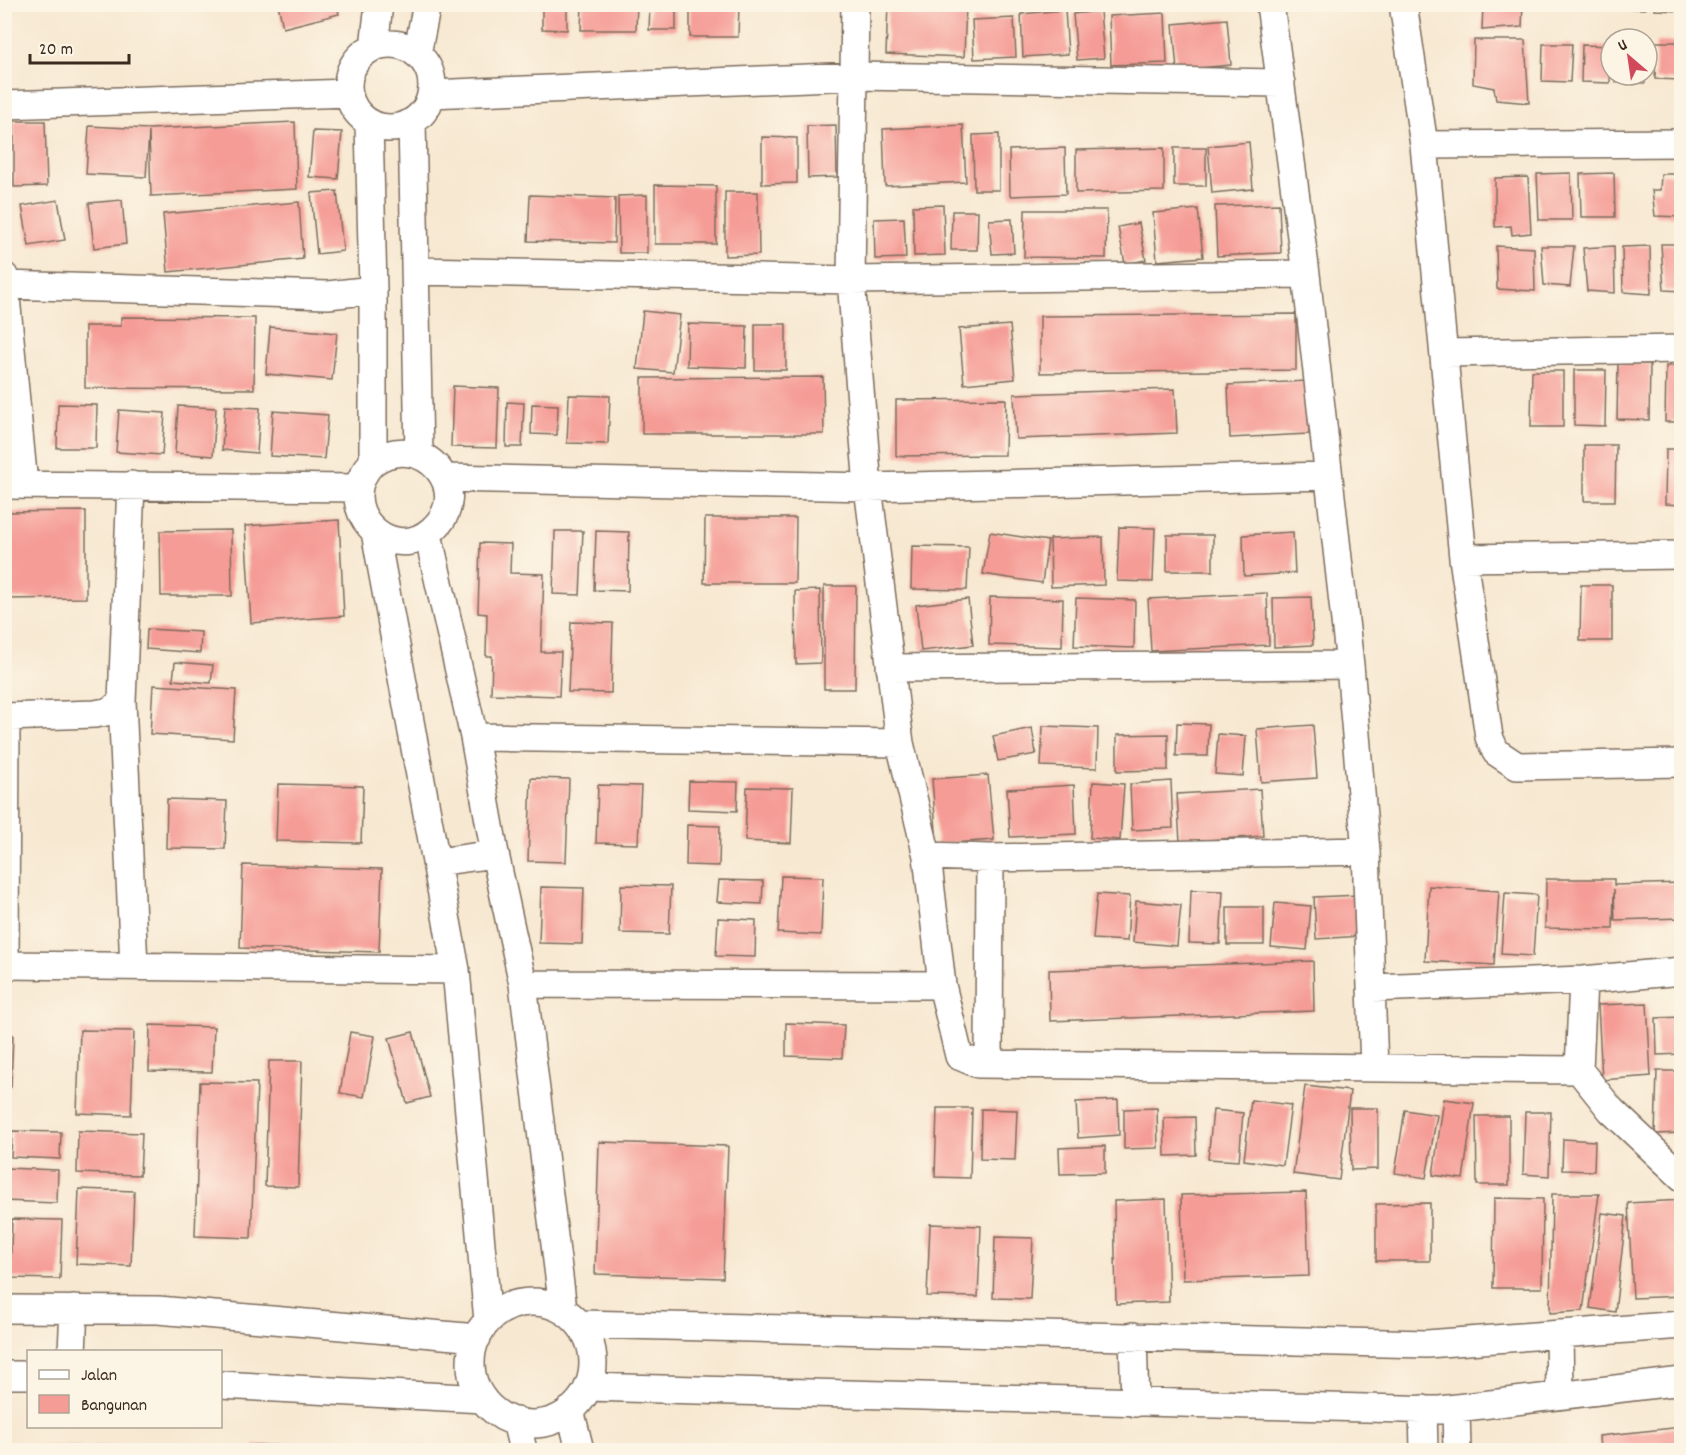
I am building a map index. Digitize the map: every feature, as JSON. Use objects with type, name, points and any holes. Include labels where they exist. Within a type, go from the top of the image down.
[{"type":"street","points":[[374,47],[379,4]]},
{"type":"street","points":[[417,54],[428,4]]},
{"type":"street","points":[[855,4],[851,280],[868,487],[900,743],[927,856],[942,985],[959,1056],[972,1063],[1579,1070]]},
{"type":"street","points":[[1270,4],[1306,274],[1350,665],[1366,851],[1374,1068]]},
{"type":"street","points":[[1403,4],[1424,145],[1463,558],[1489,737],[1496,752],[1517,766],[1682,763]]},
{"type":"street","points":[[397,45],[417,54],[430,72],[431,94],[421,114],[412,122],[398,127],[383,127],[369,123],[358,113],[348,93],[351,70],[364,53],[374,47],[397,45]]},
{"type":"street","points":[[431,94],[855,76],[1281,83]]},
{"type":"street","points":[[4,105],[348,93]]},
{"type":"street","points":[[412,122],[419,453]]},
{"type":"street","points":[[369,123],[373,290],[373,462]]},
{"type":"street","points":[[1424,145],[1682,143]]},
{"type":"street","points":[[416,271],[851,280],[1306,274]]},
{"type":"street","points":[[4,276],[14,484],[358,488]]},
{"type":"street","points":[[5,285],[328,295],[373,290]]},
{"type":"street","points":[[1445,353],[1682,349]]},
{"type":"street","points":[[375,532],[398,541],[413,540],[428,534],[439,523],[447,506],[445,478],[430,460],[419,453],[392,452],[373,462],[358,488],[361,513],[375,532],[456,970],[482,1329]]},
{"type":"street","points":[[445,478],[868,487],[1328,476]]},
{"type":"street","points":[[131,485],[122,701],[134,966]]},
{"type":"street","points":[[428,534],[474,737],[495,854],[523,984],[571,1317]]},
{"type":"street","points":[[1463,558],[1682,555]]},
{"type":"street","points":[[890,668],[1350,665]]},
{"type":"street","points":[[122,701],[111,711],[95,714],[5,717],[5,965],[456,970]]},
{"type":"street","points":[[474,737],[900,743]]},
{"type":"street","points":[[927,856],[990,858],[1366,851]]},
{"type":"street","points":[[437,862],[495,854]]},
{"type":"street","points":[[989,1062],[990,858]]},
{"type":"street","points":[[1372,988],[1582,980],[1682,971]]},
{"type":"street","points":[[1582,980],[1579,1070],[1611,1110],[1682,1177]]},
{"type":"street","points":[[523,984],[942,985]]},
{"type":"street","points":[[529,1302],[552,1305],[571,1317],[590,1344],[594,1358],[588,1387],[570,1410],[548,1421],[532,1424],[501,1415],[483,1399],[473,1376],[473,1350],[482,1329],[507,1307],[529,1302]]},
{"type":"street","points":[[4,1309],[158,1310],[482,1329]]},
{"type":"street","points":[[72,1350],[74,1309]]},
{"type":"street","points":[[571,1317],[1427,1344],[1682,1325]]},
{"type":"street","points":[[1558,1334],[1560,1394]]},
{"type":"street","points":[[1133,1336],[1135,1403]]},
{"type":"street","points":[[4,1375],[27,1375]]},
{"type":"street","points":[[588,1387],[1135,1403],[1456,1409],[1682,1380]]},
{"type":"street","points":[[222,1385],[483,1399]]},
{"type":"street","points":[[1423,1409],[1424,1450]]},
{"type":"street","points":[[1456,1409],[1457,1450]]},
{"type":"street","points":[[570,1410],[580,1450]]},
{"type":"street","points":[[516,1421],[523,1450]]},
{"type":"building","points":[[278,4],[337,4],[339,14],[283,28]]},
{"type":"building","points":[[542,4],[567,4],[567,30],[542,29]]},
{"type":"building","points":[[582,4],[637,4],[636,30],[581,30]]},
{"type":"building","points":[[650,4],[676,4],[676,30],[649,30]]},
{"type":"building","points":[[690,4],[739,4],[738,37],[690,37]]},
{"type":"building","points":[[888,4],[966,4],[964,57],[886,54]]},
{"type":"building","points":[[1483,4],[1523,4],[1522,27],[1482,30]]},
{"type":"building","points":[[1617,4],[1646,4],[1645,9],[1617,8]]},
{"type":"building","points":[[1656,4],[1682,4],[1682,11],[1655,10]]},
{"type":"building","points":[[1065,10],[1068,54],[1023,57],[1021,14]]},
{"type":"building","points":[[1100,11],[1104,58],[1077,60],[1073,14]]},
{"type":"building","points":[[1165,13],[1167,63],[1111,65],[1109,16]]},
{"type":"building","points":[[1014,18],[1016,57],[974,59],[972,20]]},
{"type":"building","points":[[1227,19],[1231,65],[1177,70],[1173,24]]},
{"type":"building","points":[[1474,40],[1525,40],[1529,103],[1496,100],[1494,88],[1473,84]]},
{"type":"building","points":[[1659,42],[1682,42],[1682,80],[1659,79]]},
{"type":"building","points":[[1543,44],[1572,44],[1570,82],[1542,81]]},
{"type":"building","points":[[1582,45],[1599,46],[1599,83],[1581,82]]},
{"type":"building","points":[[14,121],[45,121],[47,186],[14,187]]},
{"type":"building","points":[[295,122],[297,189],[151,196],[149,132],[146,177],[86,174],[89,126],[149,129]]},
{"type":"building","points":[[836,125],[837,177],[808,178],[807,126]]},
{"type":"building","points":[[963,125],[966,182],[885,186],[883,129]]},
{"type":"building","points":[[313,131],[342,132],[338,179],[309,177]]},
{"type":"building","points":[[999,134],[999,190],[974,190],[973,135]]},
{"type":"building","points":[[762,137],[797,138],[797,183],[762,184]]},
{"type":"building","points":[[1249,142],[1253,189],[1212,193],[1208,146]]},
{"type":"building","points":[[1065,148],[1066,194],[1010,196],[1009,150]]},
{"type":"building","points":[[1164,148],[1164,191],[1076,193],[1076,150]]},
{"type":"building","points":[[1174,148],[1206,148],[1206,186],[1174,186]]},
{"type":"building","points":[[1571,173],[1572,220],[1539,220],[1537,174]]},
{"type":"building","points":[[1614,173],[1615,217],[1581,217],[1580,174]]},
{"type":"building","points":[[1661,174],[1682,174],[1682,217],[1655,216],[1652,190],[1660,190]]},
{"type":"building","points":[[1528,177],[1531,233],[1512,235],[1511,226],[1495,227],[1495,178]]},
{"type":"building","points":[[655,185],[716,186],[716,244],[655,244]]},
{"type":"building","points":[[337,191],[343,251],[317,254],[311,193]]},
{"type":"building","points":[[725,192],[758,192],[759,255],[725,256]]},
{"type":"building","points":[[530,195],[615,198],[614,243],[528,241]]},
{"type":"building","points":[[647,195],[647,253],[619,253],[618,196]]},
{"type":"building","points":[[58,200],[65,240],[29,246],[22,206]]},
{"type":"building","points":[[122,200],[126,244],[94,248],[89,203]]},
{"type":"building","points":[[299,202],[303,259],[168,272],[163,214]]},
{"type":"building","points":[[1279,204],[1281,253],[1217,256],[1215,206]]},
{"type":"building","points":[[943,205],[945,255],[914,256],[913,206]]},
{"type":"building","points":[[1198,209],[1203,257],[1157,261],[1153,213]]},
{"type":"building","points":[[1025,210],[1107,210],[1106,258],[1024,257]]},
{"type":"building","points":[[952,211],[978,211],[977,250],[951,250]]},
{"type":"building","points":[[904,218],[906,258],[875,259],[874,219]]},
{"type":"building","points":[[1012,219],[1014,253],[992,254],[989,220]]},
{"type":"building","points":[[1139,223],[1146,260],[1125,264],[1118,227]]},
{"type":"building","points":[[1661,244],[1682,244],[1682,291],[1664,290]]},
{"type":"building","points":[[1496,246],[1534,248],[1535,291],[1497,289]]},
{"type":"building","points":[[1541,246],[1574,246],[1570,287],[1544,285]]},
{"type":"building","points":[[1614,246],[1615,293],[1587,291],[1583,248]]},
{"type":"building","points":[[1650,246],[1651,294],[1623,292],[1622,247]]},
{"type":"building","points":[[643,311],[680,315],[673,372],[637,369]]},
{"type":"building","points":[[1296,314],[1296,370],[1040,373],[1040,316]]},
{"type":"building","points":[[121,317],[255,318],[254,389],[85,388],[85,326],[121,326]]},
{"type":"building","points":[[688,324],[747,326],[746,368],[687,366]]},
{"type":"building","points":[[755,324],[786,324],[786,370],[755,370]]},
{"type":"building","points":[[1010,325],[1015,379],[964,384],[959,329]]},
{"type":"building","points":[[270,327],[337,333],[332,380],[266,374]]},
{"type":"building","points":[[1618,363],[1650,364],[1649,420],[1617,419]]},
{"type":"building","points":[[1666,366],[1682,366],[1682,422],[1665,422]]},
{"type":"building","points":[[1574,370],[1606,370],[1605,426],[1574,425]]},
{"type":"building","points":[[1532,371],[1563,371],[1563,427],[1531,427]]},
{"type":"building","points":[[823,377],[824,434],[642,434],[642,378]]},
{"type":"building","points":[[1307,381],[1309,434],[1230,438],[1228,385]]},
{"type":"building","points":[[453,386],[499,388],[497,448],[451,447]]},
{"type":"building","points":[[1175,389],[1177,433],[1016,439],[1014,394]]},
{"type":"building","points":[[569,395],[610,396],[608,444],[567,443]]},
{"type":"building","points":[[1006,399],[1005,455],[896,456],[896,400]]},
{"type":"building","points":[[507,402],[524,403],[522,447],[506,447]]},
{"type":"building","points":[[58,404],[97,405],[96,448],[57,448]]},
{"type":"building","points":[[532,404],[558,405],[557,435],[531,434]]},
{"type":"building","points":[[178,406],[216,408],[213,456],[175,453]]},
{"type":"building","points":[[225,406],[260,408],[257,453],[222,450]]},
{"type":"building","points":[[119,410],[165,413],[162,455],[116,452]]},
{"type":"building","points":[[273,411],[328,415],[324,459],[270,456]]},
{"type":"building","points":[[1584,445],[1616,445],[1615,501],[1584,501]]},
{"type":"building","points":[[1666,449],[1682,449],[1682,505],[1665,504]]},
{"type":"building","points":[[86,511],[86,598],[4,599],[4,512]]},
{"type":"building","points":[[705,518],[796,518],[795,583],[704,583]]},
{"type":"building","points":[[339,520],[344,616],[251,623],[245,526]]},
{"type":"building","points":[[1119,527],[1155,528],[1153,582],[1117,581]]},
{"type":"building","points":[[231,530],[232,596],[161,596],[160,531]]},
{"type":"building","points":[[555,531],[583,531],[580,595],[553,594]]},
{"type":"building","points":[[596,531],[629,532],[628,591],[594,590]]},
{"type":"building","points":[[990,532],[1048,541],[1042,583],[983,574]]},
{"type":"building","points":[[1293,532],[1295,573],[1244,576],[1243,535]]},
{"type":"building","points":[[1167,535],[1213,535],[1213,571],[1167,571]]},
{"type":"building","points":[[1103,537],[1104,585],[1051,587],[1050,539]]},
{"type":"building","points":[[480,543],[511,544],[510,573],[544,574],[541,652],[561,652],[559,696],[491,694],[492,656],[486,656],[487,614],[478,613]]},
{"type":"building","points":[[912,546],[969,547],[967,590],[911,589]]},
{"type":"building","points":[[1581,585],[1612,585],[1612,641],[1580,641]]},
{"type":"building","points":[[824,586],[856,586],[855,689],[824,689]]},
{"type":"building","points":[[820,590],[821,663],[796,664],[795,591]]},
{"type":"building","points":[[1267,593],[1269,645],[1151,651],[1148,599]]},
{"type":"building","points":[[990,597],[1063,599],[1062,647],[989,645]]},
{"type":"building","points":[[1311,597],[1313,645],[1274,647],[1273,598]]},
{"type":"building","points":[[1076,598],[1135,600],[1134,648],[1074,646]]},
{"type":"building","points":[[968,599],[973,645],[921,651],[916,605]]},
{"type":"building","points":[[571,622],[613,623],[611,693],[568,692]]},
{"type":"building","points":[[147,629],[201,632],[200,653],[146,649]]},
{"type":"building","points":[[175,662],[213,665],[211,683],[173,680]]},
{"type":"building","points":[[153,685],[236,690],[233,739],[150,734]]},
{"type":"building","points":[[1177,723],[1209,724],[1208,756],[1176,756]]},
{"type":"building","points":[[1313,725],[1317,778],[1261,782],[1257,729]]},
{"type":"building","points":[[1043,726],[1098,728],[1097,768],[1041,766]]},
{"type":"building","points":[[1032,728],[1036,754],[998,761],[993,736]]},
{"type":"building","points":[[1168,734],[1168,770],[1117,771],[1117,735]]},
{"type":"building","points":[[1218,734],[1246,736],[1243,776],[1215,774]]},
{"type":"building","points":[[988,775],[994,840],[937,844],[932,779]]},
{"type":"building","points":[[531,778],[569,779],[566,862],[528,861]]},
{"type":"building","points":[[689,781],[738,782],[737,811],[688,809]]},
{"type":"building","points":[[1171,781],[1173,828],[1132,830],[1130,784]]},
{"type":"building","points":[[1093,782],[1124,784],[1120,840],[1090,838]]},
{"type":"building","points":[[278,784],[363,786],[361,843],[276,841]]},
{"type":"building","points":[[598,785],[641,786],[638,844],[596,843]]},
{"type":"building","points":[[1074,785],[1076,834],[1010,837],[1007,789]]},
{"type":"building","points":[[747,787],[793,788],[791,843],[745,841]]},
{"type":"building","points":[[1260,789],[1263,836],[1180,842],[1177,794]]},
{"type":"building","points":[[167,799],[227,801],[225,849],[166,848]]},
{"type":"building","points":[[687,825],[720,826],[719,866],[686,865]]},
{"type":"building","points":[[243,865],[382,869],[379,952],[240,948]]},
{"type":"building","points":[[781,876],[823,877],[821,935],[778,933]]},
{"type":"building","points":[[1546,879],[1614,879],[1614,885],[1682,883],[1682,918],[1615,920],[1614,889],[1613,929],[1545,928]]},
{"type":"building","points":[[719,880],[763,881],[762,904],[717,902]]},
{"type":"building","points":[[621,885],[671,886],[669,934],[620,933]]},
{"type":"building","points":[[1429,886],[1499,891],[1494,965],[1425,961]]},
{"type":"building","points":[[541,887],[584,888],[582,944],[539,943]]},
{"type":"building","points":[[1191,890],[1223,891],[1220,944],[1189,943]]},
{"type":"building","points":[[1505,893],[1537,895],[1533,956],[1501,954]]},
{"type":"building","points":[[1097,894],[1130,896],[1127,941],[1093,939]]},
{"type":"building","points":[[1360,895],[1362,936],[1316,939],[1314,897]]},
{"type":"building","points":[[1136,901],[1181,905],[1177,946],[1133,942]]},
{"type":"building","points":[[1275,903],[1311,906],[1307,950],[1271,947]]},
{"type":"building","points":[[1227,907],[1264,907],[1264,945],[1227,945]]},
{"type":"building","points":[[718,918],[756,920],[755,957],[716,956]]},
{"type":"building","points":[[1313,961],[1314,1011],[1050,1021],[1049,970]]},
{"type":"building","points":[[1647,1003],[1651,1076],[1602,1080],[1598,1005]]},
{"type":"building","points":[[1682,1017],[1682,1054],[1657,1055],[1656,1018]]},
{"type":"building","points":[[786,1023],[844,1025],[842,1058],[786,1056]]},
{"type":"building","points":[[150,1025],[214,1027],[212,1072],[149,1071]]},
{"type":"building","points":[[80,1030],[134,1031],[131,1115],[77,1113]]},
{"type":"building","points":[[350,1032],[375,1036],[364,1097],[340,1093]]},
{"type":"building","points":[[413,1032],[430,1097],[407,1103],[389,1038]]},
{"type":"building","points":[[4,1035],[13,1035],[11,1087],[4,1087]]},
{"type":"building","points":[[269,1061],[302,1061],[298,1187],[265,1186]]},
{"type":"building","points":[[1657,1071],[1682,1071],[1682,1133],[1655,1134]]},
{"type":"building","points":[[200,1082],[257,1083],[251,1238],[195,1236]]},
{"type":"building","points":[[1305,1086],[1350,1091],[1339,1180],[1293,1174]]},
{"type":"building","points":[[1444,1099],[1474,1103],[1463,1179],[1433,1175]]},
{"type":"building","points":[[1118,1100],[1119,1135],[1078,1138],[1076,1102]]},
{"type":"building","points":[[1251,1100],[1291,1105],[1283,1165],[1244,1160]]},
{"type":"building","points":[[937,1108],[972,1108],[970,1178],[935,1177]]},
{"type":"building","points":[[1157,1108],[1158,1148],[1124,1149],[1124,1109]]},
{"type":"building","points":[[1350,1108],[1378,1108],[1378,1169],[1351,1170]]},
{"type":"building","points":[[981,1109],[1017,1110],[1015,1160],[980,1159]]},
{"type":"building","points":[[1213,1110],[1243,1113],[1239,1161],[1208,1159]]},
{"type":"building","points":[[1405,1110],[1437,1115],[1426,1178],[1395,1173]]},
{"type":"building","points":[[1525,1112],[1551,1112],[1549,1176],[1523,1174]]},
{"type":"building","points":[[1476,1116],[1509,1116],[1509,1185],[1477,1185]]},
{"type":"building","points":[[1195,1117],[1196,1155],[1165,1156],[1164,1118]]},
{"type":"building","points":[[12,1131],[61,1132],[60,1159],[11,1157]]},
{"type":"building","points":[[78,1131],[142,1133],[140,1175],[77,1173]]},
{"type":"building","points":[[1563,1139],[1595,1141],[1594,1171],[1562,1170]]},
{"type":"building","points":[[599,1142],[728,1146],[723,1278],[595,1274]]},
{"type":"building","points":[[1105,1146],[1105,1173],[1060,1174],[1059,1148]]},
{"type":"building","points":[[4,1168],[58,1170],[57,1203],[4,1201]]},
{"type":"building","points":[[79,1189],[134,1191],[131,1266],[76,1264]]},
{"type":"building","points":[[1306,1192],[1309,1276],[1183,1280],[1181,1195]]},
{"type":"building","points":[[1552,1194],[1599,1194],[1583,1311],[1550,1313]]},
{"type":"building","points":[[1494,1198],[1543,1199],[1542,1288],[1493,1288]]},
{"type":"building","points":[[1166,1199],[1169,1302],[1116,1304],[1114,1201]]},
{"type":"building","points":[[1682,1200],[1682,1296],[1633,1298],[1628,1203]]},
{"type":"building","points":[[1430,1203],[1430,1261],[1376,1261],[1376,1204]]},
{"type":"building","points":[[1602,1213],[1626,1216],[1615,1312],[1590,1308]]},
{"type":"building","points":[[12,1219],[62,1220],[60,1279],[10,1278]]},
{"type":"building","points":[[930,1224],[981,1226],[978,1297],[927,1296]]},
{"type":"building","points":[[995,1237],[1033,1238],[1030,1299],[993,1298]]},
{"type":"building","points":[[1682,1427],[1682,1450],[1600,1450],[1599,1436]]},
{"type":"building","points":[[14,1445],[79,1447],[79,1450],[14,1450]]},
{"type":"building","points":[[254,1445],[295,1446],[295,1450],[254,1450]]},
{"type":"building","points":[[93,1446],[146,1448],[146,1450],[93,1450]]}]
